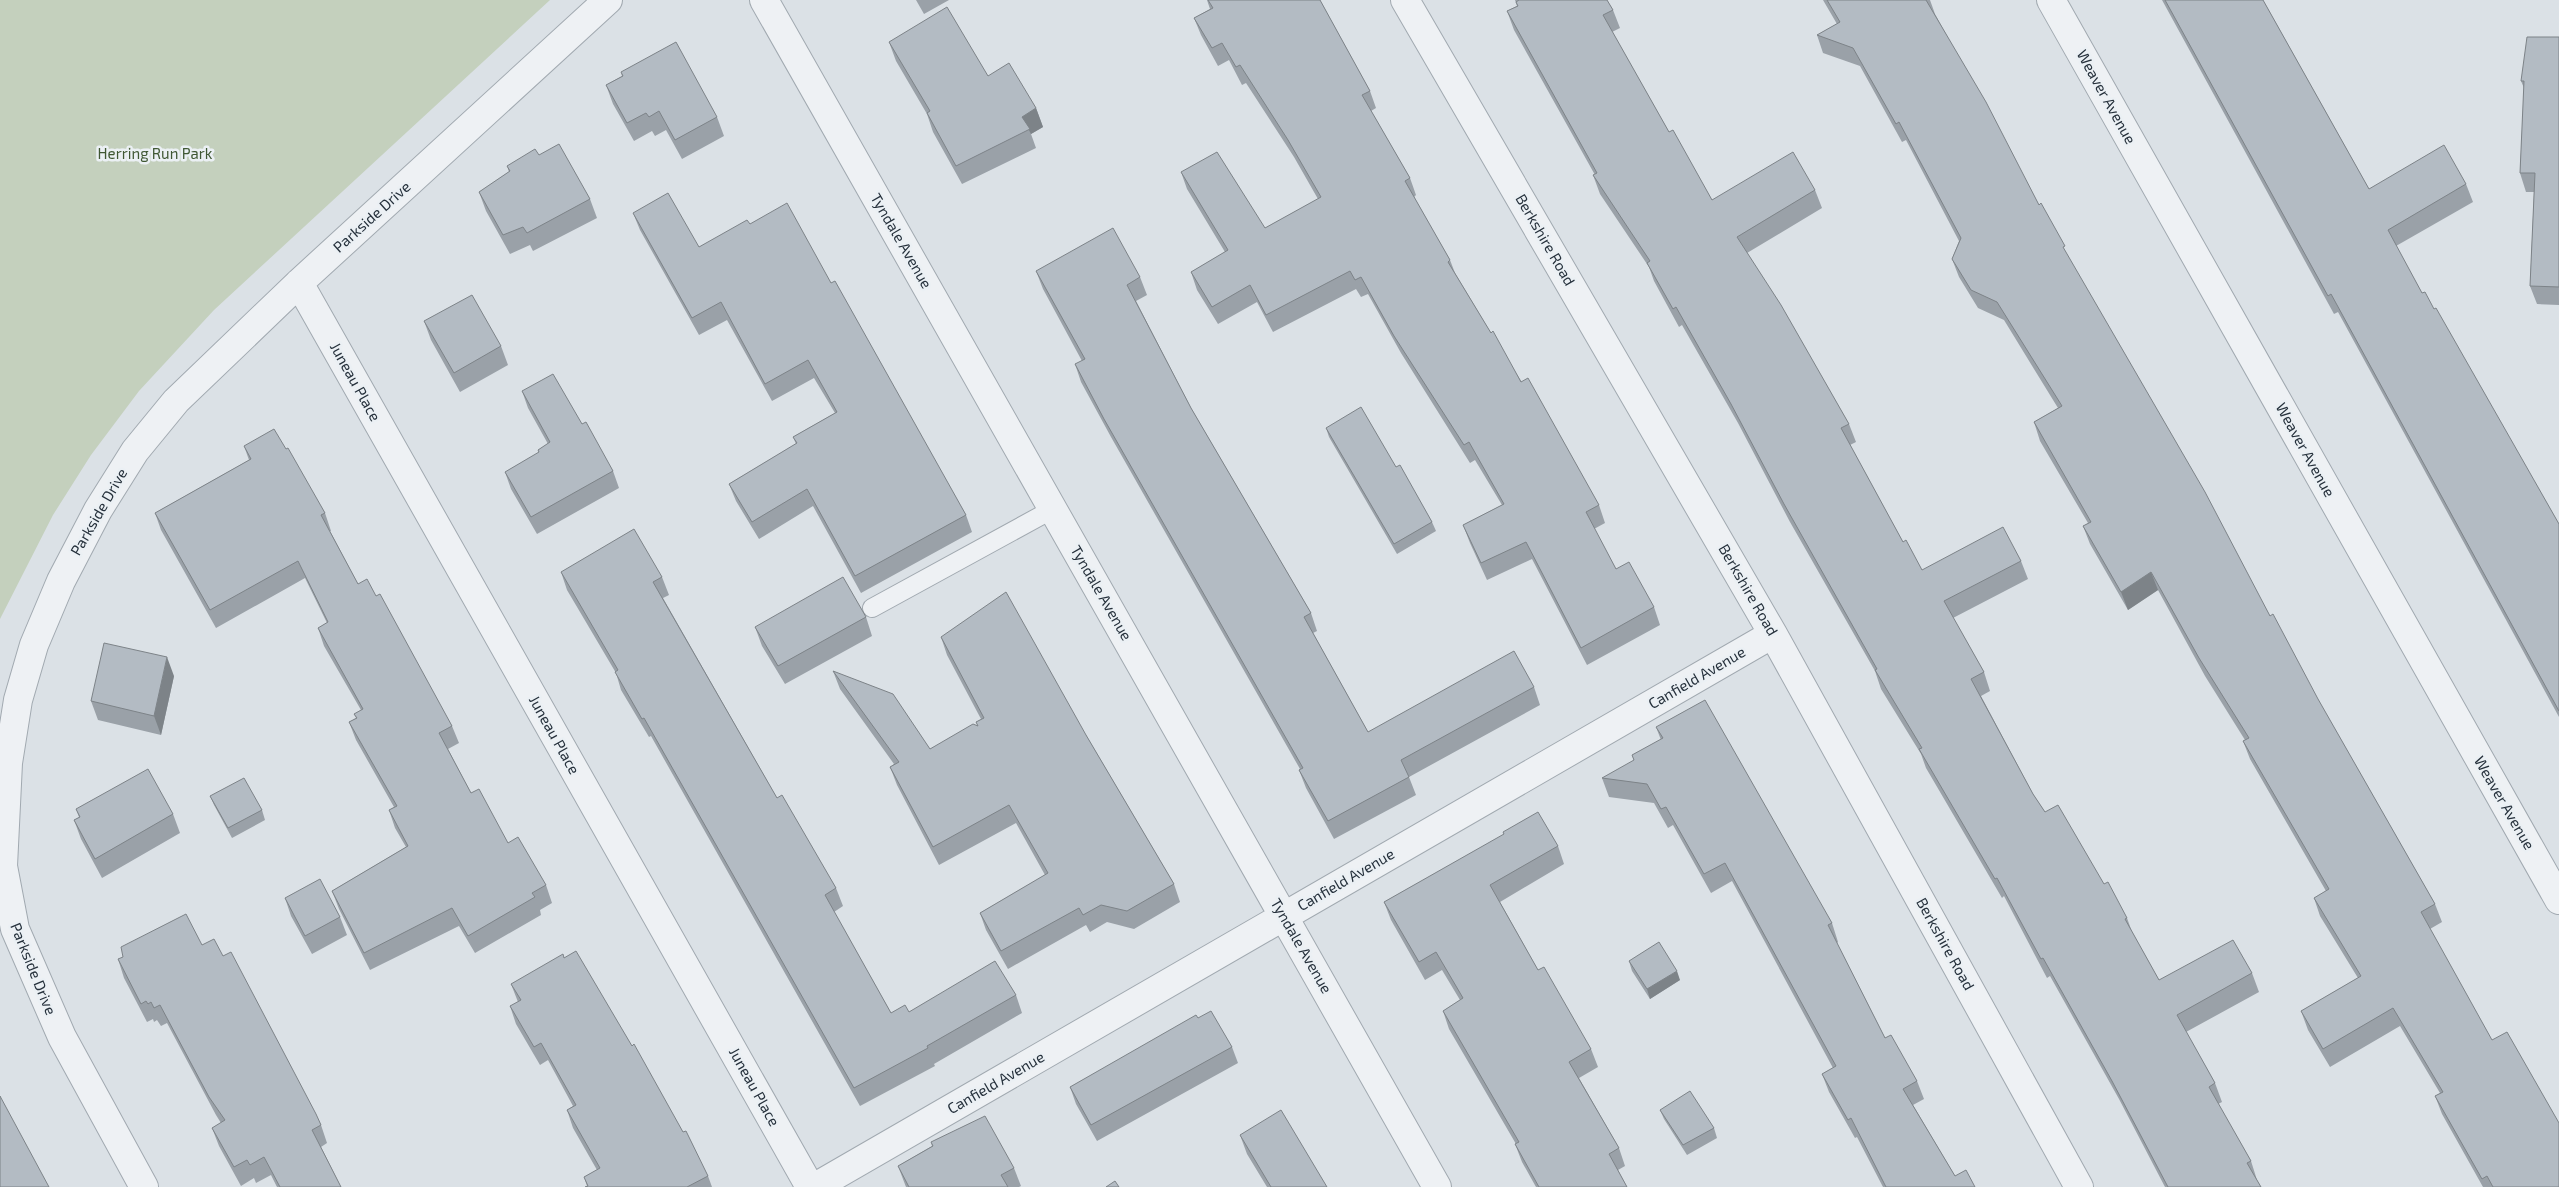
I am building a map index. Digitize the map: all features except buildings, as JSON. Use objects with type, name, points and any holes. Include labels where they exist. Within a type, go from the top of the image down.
[{"type":"street","name":"Parkside Drive","points":[[144,1187],[62,1037],[42,996],[15,929],[2,867],[8,763],[18,700],[34,645],[61,582],[98,510],[135,451],[176,401],[299,283],[608,0]]},
{"type":"street","name":"Tyndale Avenue","points":[[764,0],[1438,1187]]},
{"type":"street","name":"Berkshire Road","points":[[1405,0],[1773,634],[2079,1187]]},
{"type":"street","name":"Weaver Avenue","points":[[2051,0],[2559,900]]},
{"type":"street","name":"Juneau Place","points":[[299,283],[810,1187]]},
{"type":"street","name":"Canfield Avenue","points":[[816,1187],[1773,634]]},
{"type":"lane","points":[[872,608],[1053,509]]},
{"type":"green space","name":"Herring Run Park","points":[[0,0],[550,0],[214,310],[139,391],[91,455],[53,515],[0,619]]}]
